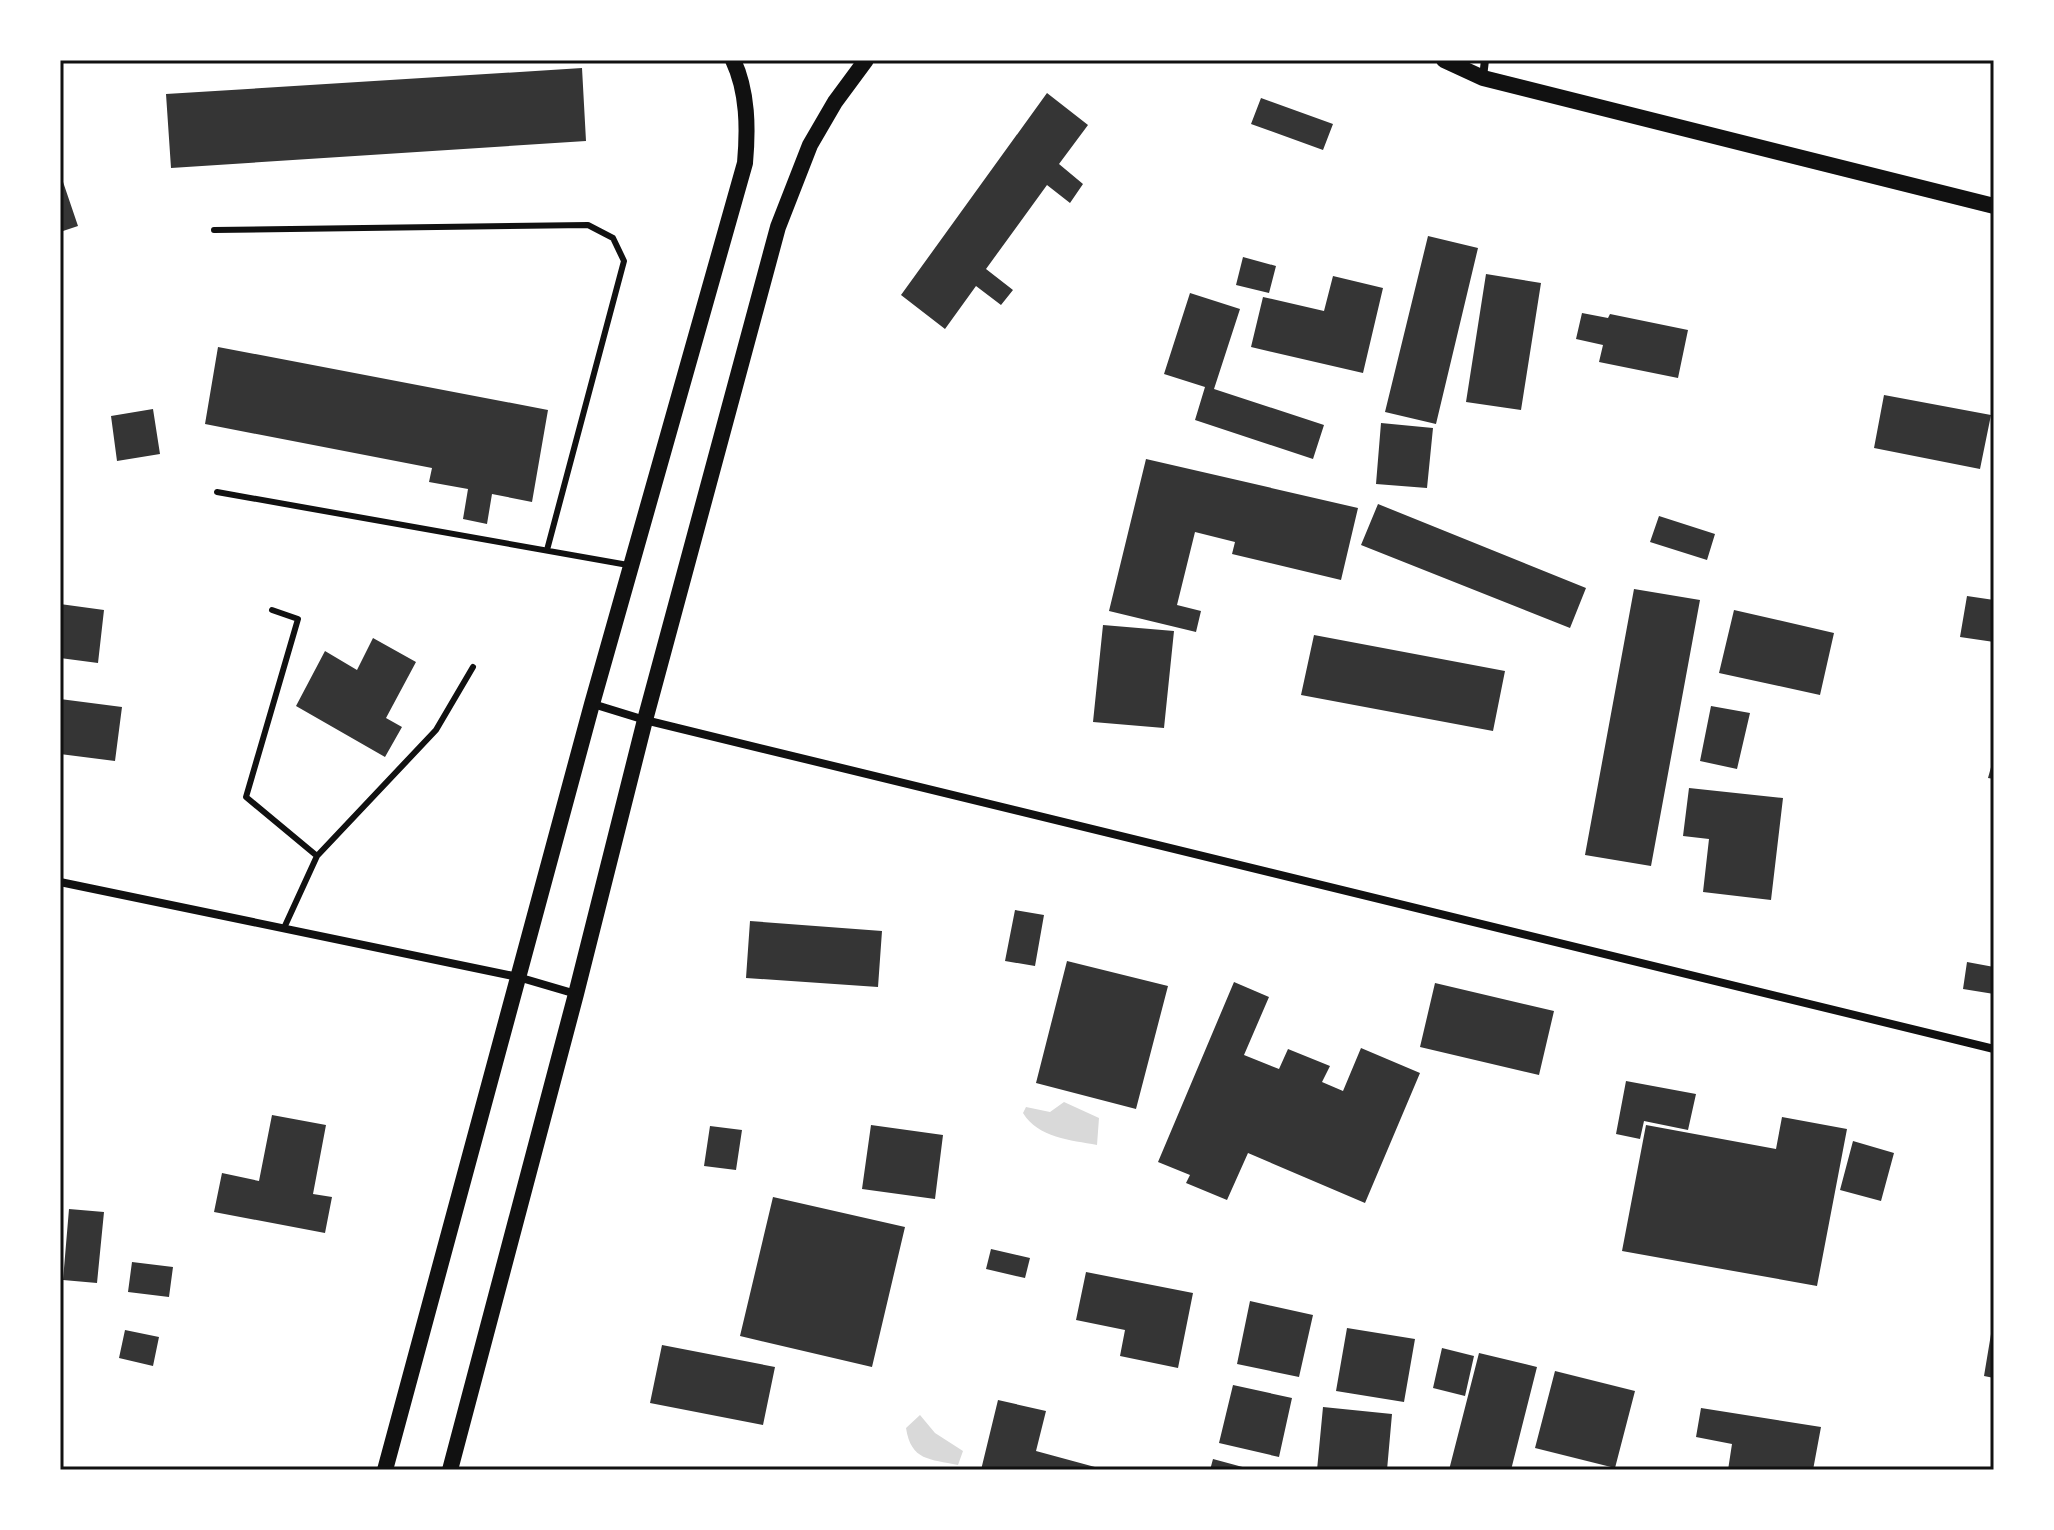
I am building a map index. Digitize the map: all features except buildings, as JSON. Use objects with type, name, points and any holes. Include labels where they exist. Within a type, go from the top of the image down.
[{"type":"main road","points":[[385,1470],[592,704],[745,163],[747,139],[742,78],[733,60]]},
{"type":"main road","points":[[450,1470],[645,720],[778,227],[810,145],[835,102],[866,60]]},
{"type":"main road","points":[[1444,60],[1483,78],[1994,206]]},
{"type":"street","points":[[1483,78],[1485,60]]},
{"type":"street","points":[[592,704],[645,720],[1994,1049]]},
{"type":"street","points":[[60,882],[518,977],[576,994]]},
{"type":"lane","points":[[214,230],[588,225],[613,238],[624,261],[547,550]]},
{"type":"lane","points":[[217,492],[632,565]]},
{"type":"lane","points":[[272,610],[298,619],[246,797],[317,856]]},
{"type":"lane","points":[[284,928],[317,856],[340,828],[436,730],[473,667]]},
{"type":"shaded area","points":[[1064,1102],[1099,1118],[1097,1145],[1046,1133],[1023,1113],[1026,1107],[1050,1112]]},
{"type":"shaded area","points":[[920,1415],[935,1433],[963,1451],[958,1465],[923,1457],[912,1447],[906,1428]]}]
